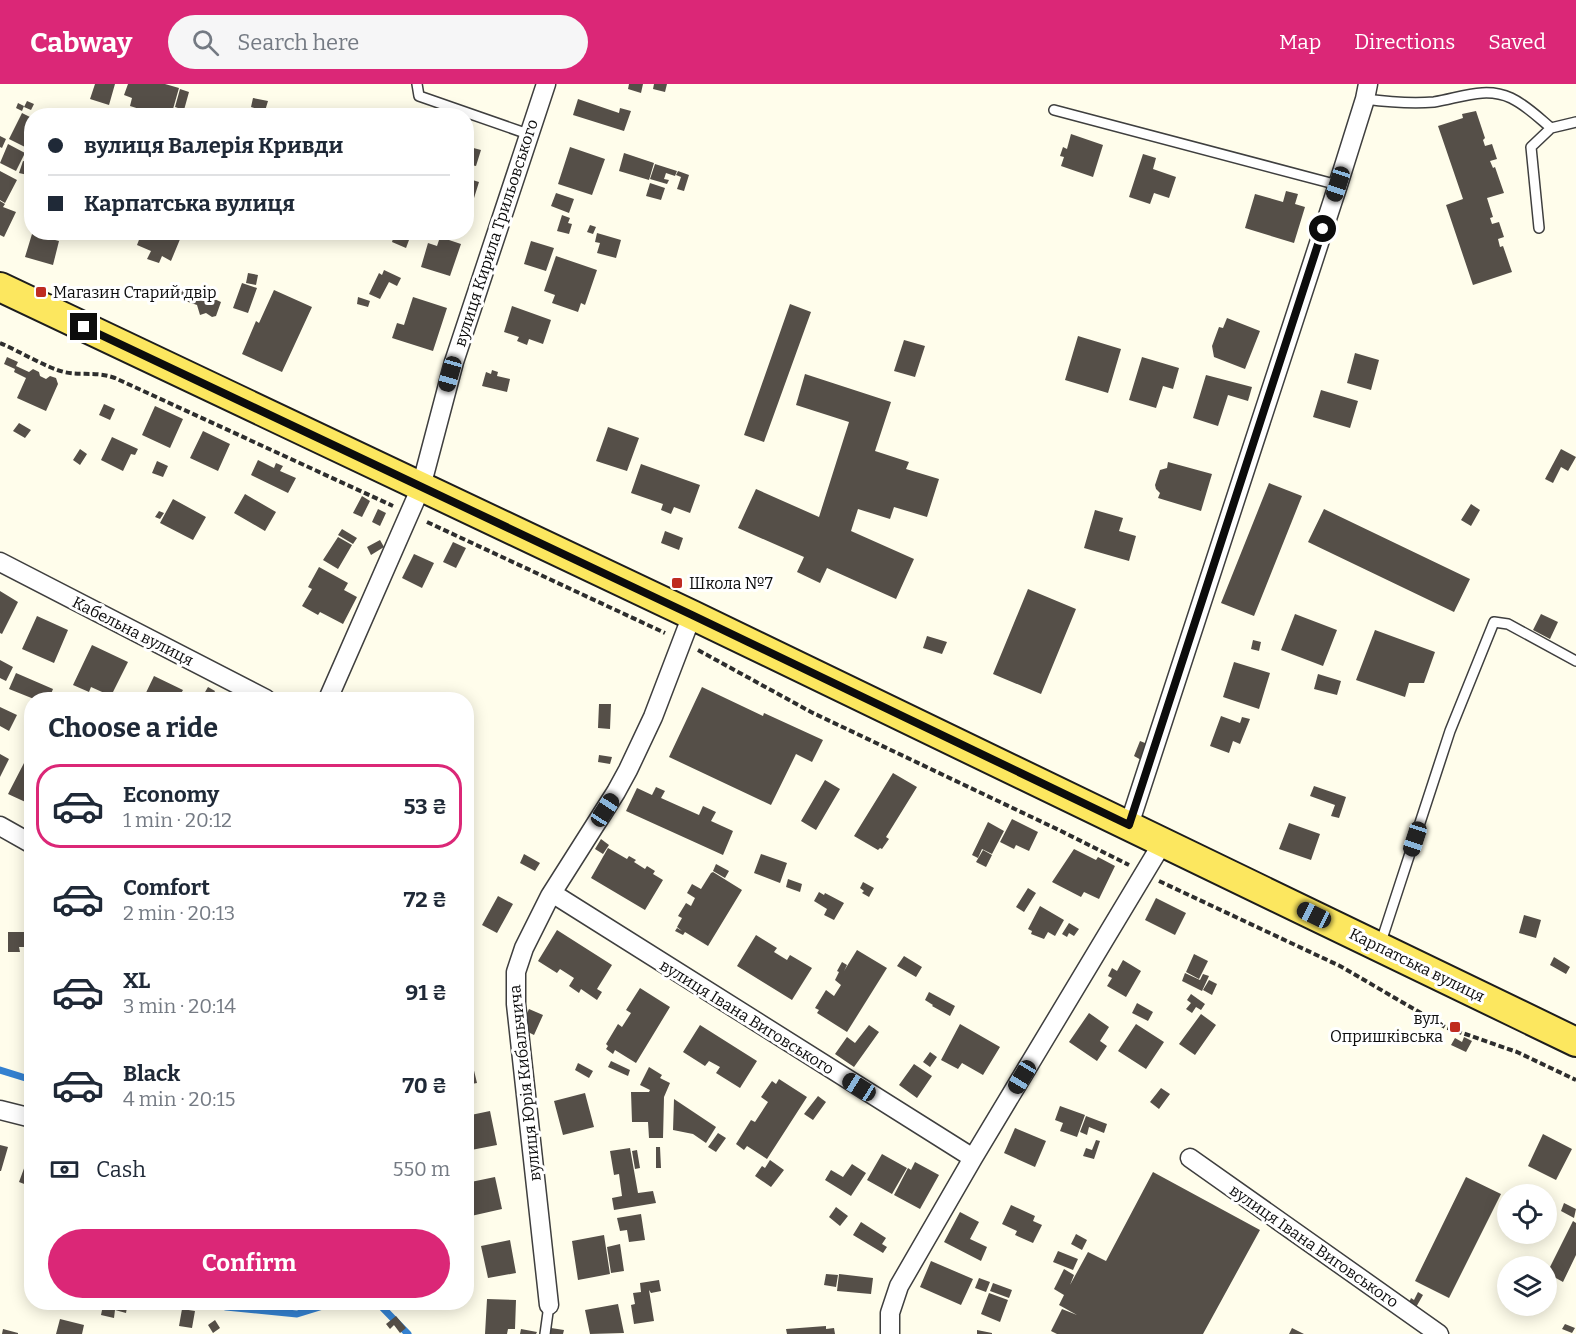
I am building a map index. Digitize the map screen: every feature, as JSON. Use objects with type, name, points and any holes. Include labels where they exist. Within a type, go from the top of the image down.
[{"type":"main road","name":"Карпатська вулиця","points":[[0,287],[692,615],[1576,1042]]},
{"type":"street","name":"вулиця Кирила Трильовського","points":[[331,692],[422,487],[454,362],[546,84]]},
{"type":"street","points":[[1129,825],[1367,92]]},
{"type":"street","name":"Кабельна вулиця","points":[[0,562],[252,692]]},
{"type":"street","name":"вулиця Юрія Кибальчича","points":[[549,1305],[514,984],[519,960],[552,893],[628,770],[653,717],[692,615]]},
{"type":"street","points":[[0,825],[24,839]]},
{"type":"street","points":[[890,1334],[890,1313],[899,1286],[973,1158],[1163,842]]},
{"type":"street","name":"вулиця Івана Виговського","points":[[552,893],[973,1158]]},
{"type":"street","points":[[0,1110],[24,1116]]},
{"type":"street","name":"вулиця Івана Виговського","points":[[1190,1158],[1439,1334]]},
{"type":"lane","points":[[417,84],[419,96],[453,108]]},
{"type":"lane","points":[[1367,92],[1411,103],[1434,102],[1479,92],[1494,93],[1510,97],[1524,105],[1551,128]]},
{"type":"lane","points":[[1054,110],[1338,184]]},
{"type":"lane","points":[[474,115],[528,134]]},
{"type":"lane","points":[[1539,228],[1531,147],[1551,128],[1576,122]]},
{"type":"lane","points":[[1379,947],[1450,731],[1494,622],[1508,624],[1576,661]]},
{"type":"lane","points":[[544,1334],[549,1305]]},
{"type":"path","points":[[0,343],[63,371],[81,374],[100,373],[115,378],[682,641],[811,712],[1340,966],[1445,1027],[1517,1052],[1576,1080]]},
{"type":"building","points":[[95,84],[115,84],[109,105],[90,99]]},
{"type":"building","points":[[128,84],[165,84],[179,88],[173,108],[136,108],[130,106],[132,98],[124,95]]},
{"type":"building","points":[[629,84],[643,84],[641,93],[628,89]]},
{"type":"building","points":[[654,84],[667,84],[665,92],[653,89]]},
{"type":"building","points":[[180,89],[189,92],[185,108],[175,107]]},
{"type":"building","points":[[253,98],[268,101],[266,108],[251,107]]},
{"type":"building","points":[[578,99],[619,113],[620,108],[631,111],[624,131],[573,115]]},
{"type":"building","points":[[27,101],[34,104],[32,108],[24,107]]},
{"type":"building","points":[[18,103],[24,106],[22,111],[16,108]]},
{"type":"building","points":[[1476,111],[1485,138],[1483,140],[1485,146],[1492,144],[1497,159],[1490,161],[1493,168],[1495,167],[1504,193],[1487,198],[1493,217],[1490,218],[1492,224],[1499,222],[1504,237],[1498,239],[1500,247],[1503,246],[1512,272],[1473,285],[1446,205],[1463,199],[1438,126],[1463,118],[1462,114]]},
{"type":"building","points":[[22,113],[24,114],[24,146],[9,139]]},
{"type":"building","points":[[1071,134],[1103,145],[1093,177],[1061,166],[1064,157],[1060,156],[1063,147],[1067,149]]},
{"type":"building","points":[[0,136],[6,139],[2,148],[0,147]]},
{"type":"building","points":[[8,144],[24,152],[16,171],[0,163]]},
{"type":"building","points":[[570,147],[605,159],[592,195],[558,184]]},
{"type":"building","points":[[474,148],[481,150],[476,166],[474,166]]},
{"type":"building","points":[[624,153],[654,163],[649,180],[619,171]]},
{"type":"building","points":[[1143,154],[1156,158],[1153,169],[1176,177],[1169,198],[1154,193],[1150,204],[1129,197]]},
{"type":"building","points":[[23,161],[24,161],[24,174],[19,173]]},
{"type":"building","points":[[655,164],[677,171],[675,176],[666,173],[664,179],[669,180],[667,184],[650,179]]},
{"type":"building","points":[[0,171],[17,180],[5,203],[0,200]]},
{"type":"building","points":[[678,171],[689,175],[684,191],[677,189],[681,177],[676,175]]},
{"type":"building","points":[[474,180],[479,182],[474,198]]},
{"type":"building","points":[[650,183],[665,188],[661,200],[646,196]]},
{"type":"building","points":[[1286,191],[1298,194],[1295,204],[1305,207],[1294,243],[1245,228],[1255,194],[1283,202]]},
{"type":"building","points":[[556,193],[574,199],[569,213],[551,206]]},
{"type":"building","points":[[0,201],[5,204],[3,207],[16,212],[4,237],[0,235]]},
{"type":"building","points":[[562,215],[570,218],[568,223],[572,224],[569,234],[557,231]]},
{"type":"building","points":[[590,225],[596,227],[593,234],[587,232]]},
{"type":"building","points":[[597,233],[621,240],[616,258],[597,253],[600,243],[595,242]]},
{"type":"building","points":[[30,240],[59,241],[53,265],[25,257]]},
{"type":"building","points":[[139,240],[180,240],[171,261],[162,256],[159,263],[147,259],[151,251],[137,245]]},
{"type":"building","points":[[393,240],[409,240],[406,248],[392,242]]},
{"type":"building","points":[[439,240],[461,244],[450,276],[421,267],[428,243],[437,246]]},
{"type":"building","points":[[531,241],[554,248],[546,271],[524,264]]},
{"type":"building","points":[[556,256],[597,270],[585,305],[581,303],[578,312],[552,303],[555,295],[544,291]]},
{"type":"building","points":[[384,270],[401,278],[397,286],[389,282],[380,299],[369,294],[379,273],[382,275]]},
{"type":"building","points":[[248,273],[258,275],[256,285],[246,283]]},
{"type":"building","points":[[242,283],[257,288],[248,313],[233,308]]},
{"type":"building","points":[[188,287],[221,302],[216,316],[212,317],[206,313],[200,315],[197,305],[174,297],[178,288],[186,291]]},
{"type":"building","points":[[274,290],[312,307],[282,372],[242,354],[256,321],[259,323]]},
{"type":"building","points":[[358,297],[370,301],[368,307],[357,304]]},
{"type":"building","points":[[413,297],[447,308],[433,351],[392,338],[397,323],[404,325]]},
{"type":"building","points":[[790,304],[811,312],[764,442],[744,435]]},
{"type":"building","points":[[512,306],[551,320],[543,344],[529,339],[527,345],[517,341],[519,337],[504,332]]},
{"type":"building","points":[[1227,318],[1260,331],[1245,369],[1214,357],[1212,346],[1219,327],[1223,328]]},
{"type":"building","points":[[1078,336],[1121,349],[1108,393],[1065,380]]},
{"type":"building","points":[[904,340],[925,346],[915,377],[894,371]]},
{"type":"building","points":[[1355,353],[1379,360],[1371,390],[1347,383]]},
{"type":"building","points":[[7,357],[18,362],[16,366],[29,372],[33,369],[46,379],[50,376],[56,378],[58,384],[46,411],[17,398],[26,378],[4,364]]},
{"type":"building","points":[[1142,357],[1179,368],[1173,389],[1163,386],[1156,408],[1129,400]]},
{"type":"building","points":[[492,370],[498,372],[497,376],[510,379],[507,392],[482,386],[486,372],[491,374]]},
{"type":"building","points":[[805,374],[891,402],[875,451],[909,462],[906,469],[939,479],[927,517],[894,507],[890,519],[858,509],[851,531],[914,559],[896,599],[827,568],[820,583],[797,572],[804,557],[738,528],[756,489],[819,517],[849,422],[796,405]]},
{"type":"building","points":[[1206,375],[1252,387],[1248,401],[1228,395],[1218,426],[1193,418]]},
{"type":"building","points":[[1321,390],[1358,401],[1350,428],[1313,417]]},
{"type":"building","points":[[104,404],[115,409],[110,420],[99,415]]},
{"type":"building","points":[[155,406],[183,419],[170,448],[142,435]]},
{"type":"building","points":[[19,423],[31,430],[25,438],[13,431]]},
{"type":"building","points":[[608,427],[639,438],[627,471],[596,461]]},
{"type":"building","points":[[203,431],[230,444],[218,471],[190,458]]},
{"type":"building","points":[[112,437],[138,449],[135,455],[131,454],[123,471],[101,460]]},
{"type":"building","points":[[80,449],[87,454],[80,465],[73,460]]},
{"type":"building","points":[[1561,449],[1576,457],[1568,471],[1561,467],[1553,483],[1545,479]]},
{"type":"building","points":[[258,460],[274,468],[276,463],[283,466],[280,471],[296,478],[288,493],[251,475]]},
{"type":"building","points":[[157,461],[168,466],[163,477],[152,473]]},
{"type":"building","points":[[1168,462],[1212,474],[1201,511],[1158,498],[1160,493],[1155,485],[1160,470],[1167,468]]},
{"type":"building","points":[[641,464],[700,485],[690,513],[674,507],[671,514],[661,510],[663,504],[631,493]]},
{"type":"building","points":[[1269,483],[1302,496],[1254,616],[1221,603]]},
{"type":"building","points":[[245,494],[276,512],[265,531],[234,513]]},
{"type":"building","points":[[362,496],[370,501],[362,517],[353,513]]},
{"type":"building","points":[[173,499],[206,517],[193,540],[160,523]]},
{"type":"building","points":[[1471,504],[1480,510],[1471,526],[1461,520]]},
{"type":"building","points":[[378,509],[386,513],[380,526],[372,522]]},
{"type":"building","points":[[1324,509],[1470,579],[1454,612],[1308,542]]},
{"type":"building","points":[[1095,510],[1123,518],[1119,531],[1136,536],[1129,561],[1084,548]]},
{"type":"building","points":[[159,511],[164,513],[160,519],[155,517]]},
{"type":"building","points":[[342,529],[357,538],[353,544],[338,535]]},
{"type":"building","points":[[665,531],[683,538],[679,550],[661,543]]},
{"type":"building","points":[[338,537],[352,545],[338,569],[323,560]]},
{"type":"building","points":[[380,540],[384,547],[371,555],[367,547]]},
{"type":"building","points":[[453,542],[466,548],[456,568],[443,562]]},
{"type":"building","points":[[414,554],[434,563],[422,588],[402,578]]},
{"type":"building","points":[[319,567],[348,583],[344,590],[357,597],[343,624],[320,612],[318,615],[302,606],[312,589],[308,587]]},
{"type":"building","points":[[1028,589],[1076,609],[1041,694],[993,674]]},
{"type":"building","points":[[0,591],[18,602],[2,634],[0,633]]},
{"type":"building","points":[[1295,614],[1337,630],[1323,666],[1281,650]]},
{"type":"building","points":[[1541,614],[1558,622],[1550,639],[1533,630]]},
{"type":"building","points":[[37,616],[68,630],[54,663],[22,649]]},
{"type":"building","points":[[1375,630],[1435,652],[1424,683],[1409,683],[1405,697],[1356,680]]},
{"type":"building","points":[[927,636],[947,642],[942,654],[923,648]]},
{"type":"building","points":[[1253,640],[1261,642],[1259,651],[1251,649]]},
{"type":"building","points":[[92,645],[128,662],[113,692],[102,692],[91,687],[89,692],[73,685]]},
{"type":"building","points":[[0,660],[13,667],[6,681],[0,678]]},
{"type":"building","points":[[1234,662],[1270,673],[1259,709],[1223,697]]},
{"type":"building","points":[[16,673],[53,689],[52,692],[24,692],[24,695],[9,689]]},
{"type":"building","points":[[1318,674],[1341,681],[1337,695],[1314,689]]},
{"type":"building","points":[[154,676],[183,690],[182,692],[146,692]]},
{"type":"building","points":[[208,687],[215,691],[214,692],[205,692]]},
{"type":"building","points":[[702,687],[763,716],[764,713],[823,740],[812,762],[796,754],[771,805],[669,757]]},
{"type":"building","points":[[599,704],[611,704],[610,729],[598,728]]},
{"type":"building","points":[[0,707],[17,715],[9,731],[0,726]]},
{"type":"building","points":[[1221,716],[1240,723],[1242,717],[1250,719],[1240,744],[1233,741],[1229,753],[1210,746]]},
{"type":"building","points":[[1140,741],[1150,745],[1143,761],[1134,756]]},
{"type":"building","points":[[0,754],[9,759],[0,777]]},
{"type":"building","points":[[599,755],[612,757],[610,764],[598,762]]},
{"type":"building","points":[[24,763],[24,801],[8,794]]},
{"type":"building","points":[[893,773],[917,787],[886,837],[889,839],[882,849],[878,850],[854,836]]},
{"type":"building","points":[[825,780],[840,789],[816,830],[801,821]]},
{"type":"building","points":[[1314,786],[1346,797],[1339,818],[1331,816],[1335,805],[1310,796]]},
{"type":"building","points":[[656,787],[665,791],[661,798],[699,815],[703,806],[716,812],[711,821],[733,831],[723,855],[626,811],[637,788],[652,795]]},
{"type":"building","points":[[1012,819],[1038,832],[1029,851],[1016,845],[1014,849],[1000,842]]},
{"type":"building","points":[[988,822],[1004,831],[992,854],[982,849],[978,858],[972,855]]},
{"type":"building","points":[[1289,823],[1320,834],[1311,860],[1279,849]]},
{"type":"building","points":[[601,839],[609,845],[603,854],[595,849]]},
{"type":"building","points":[[608,848],[627,859],[629,856],[645,869],[647,866],[655,871],[653,874],[663,880],[645,910],[591,878]]},
{"type":"building","points":[[1074,849],[1096,860],[1098,857],[1115,866],[1099,899],[1084,892],[1081,897],[1052,882]]},
{"type":"building","points":[[983,850],[992,855],[986,867],[976,862]]},
{"type":"building","points":[[524,854],[540,863],[535,871],[520,863]]},
{"type":"building","points":[[761,854],[787,863],[780,883],[754,873]]},
{"type":"building","points":[[716,864],[729,871],[725,878],[713,871]]},
{"type":"building","points":[[713,872],[742,890],[708,946],[685,932],[683,935],[675,931],[677,928],[682,931],[677,927],[682,918],[678,916],[686,903],[691,906],[695,898],[687,893],[692,884],[701,889]]},
{"type":"building","points":[[788,879],[802,884],[800,892],[786,887]]},
{"type":"building","points":[[863,882],[874,888],[869,897],[862,893],[864,891],[860,888]]},
{"type":"building","points":[[1028,888],[1036,893],[1024,912],[1016,907]]},
{"type":"building","points":[[819,892],[844,903],[834,920],[824,915],[827,909],[814,901]]},
{"type":"building","points":[[498,896],[513,904],[497,933],[482,925]]},
{"type":"building","points":[[1156,898],[1186,913],[1175,935],[1145,920]]},
{"type":"building","points":[[1040,906],[1064,920],[1055,936],[1048,932],[1044,939],[1031,934],[1032,931],[1028,929]]},
{"type":"building","points":[[1524,915],[1541,920],[1536,938],[1519,933]]},
{"type":"building","points":[[1069,923],[1079,929],[1074,936],[1069,933],[1067,937],[1062,934]]},
{"type":"building","points":[[557,930],[612,965],[597,989],[602,992],[597,1000],[581,989],[579,993],[569,986],[574,978],[560,969],[557,973],[538,961]]},
{"type":"building","points":[[8,932],[24,932],[24,947],[19,947],[20,952],[8,952]]},
{"type":"building","points":[[756,935],[777,948],[774,952],[787,960],[790,955],[812,968],[792,1000],[737,966]]},
{"type":"building","points":[[857,950],[887,968],[847,1032],[817,1013],[819,1010],[815,1008],[826,990],[834,996],[841,985],[835,980],[839,972],[837,971],[842,962],[847,965],[844,971]]},
{"type":"building","points":[[1194,954],[1208,961],[1199,979],[1186,972]]},
{"type":"building","points":[[904,956],[922,967],[916,977],[897,966]]},
{"type":"building","points":[[1554,957],[1570,967],[1566,974],[1550,965]]},
{"type":"building","points":[[1123,960],[1141,971],[1126,997],[1107,986],[1112,978],[1108,976],[1112,968],[1117,971]]},
{"type":"building","points":[[1185,973],[1200,980],[1203,974],[1209,976],[1202,991],[1182,981]]},
{"type":"building","points":[[1209,980],[1217,984],[1212,995],[1203,990]]},
{"type":"building","points":[[640,988],[670,1007],[636,1063],[615,1050],[613,1054],[606,1049],[608,1046],[606,1044],[618,1024],[622,1027],[631,1013],[626,1010]]},
{"type":"building","points":[[929,992],[955,1006],[950,1016],[925,1000]]},
{"type":"building","points":[[1191,994],[1205,1004],[1201,1010],[1196,1007],[1192,1013],[1186,1009],[1191,1003],[1187,1000]]},
{"type":"building","points":[[1137,1003],[1153,1012],[1148,1021],[1132,1013]]},
{"type":"building","points":[[529,1009],[543,1015],[534,1035],[524,1030],[523,1021]]},
{"type":"building","points":[[1089,1013],[1109,1027],[1100,1041],[1107,1046],[1097,1061],[1069,1042]]},
{"type":"building","points":[[1201,1014],[1216,1025],[1195,1055],[1179,1044]]},
{"type":"building","points":[[960,1024],[1000,1047],[983,1075],[962,1063],[958,1069],[941,1060]]},
{"type":"building","points":[[1136,1024],[1164,1042],[1146,1069],[1118,1051]]},
{"type":"building","points":[[700,1025],[757,1061],[740,1088],[716,1073],[720,1067],[709,1061],[705,1066],[683,1052]]},
{"type":"building","points":[[869,1025],[879,1032],[854,1067],[835,1054],[847,1037],[855,1043]]},
{"type":"building","points":[[1464,1037],[1472,1041],[1466,1052],[1451,1045],[1455,1038],[1462,1042]]},
{"type":"building","points":[[930,1052],[937,1057],[930,1067],[923,1062]]},
{"type":"building","points":[[611,1061],[630,1070],[628,1076],[608,1067]]},
{"type":"building","points":[[578,1063],[593,1071],[589,1078],[575,1070]]},
{"type":"building","points":[[914,1064],[932,1076],[917,1098],[899,1085]]},
{"type":"building","points":[[649,1067],[662,1075],[660,1078],[670,1083],[664,1097],[663,1138],[649,1138],[648,1122],[632,1122],[631,1092],[649,1092],[650,1090],[640,1085]]},
{"type":"building","points":[[779,1079],[807,1097],[767,1159],[747,1146],[744,1150],[736,1144],[751,1120],[755,1122],[768,1102],[761,1097],[772,1081],[776,1084]]},
{"type":"building","points":[[1161,1088],[1170,1094],[1159,1109],[1150,1102]]},
{"type":"building","points":[[585,1093],[594,1127],[563,1135],[554,1101]]},
{"type":"building","points":[[818,1096],[826,1102],[813,1120],[804,1114]]},
{"type":"building","points":[[674,1099],[716,1127],[706,1143],[693,1134],[673,1130]]},
{"type":"building","points":[[1060,1106],[1085,1115],[1077,1137],[1060,1131],[1063,1123],[1055,1120]]},
{"type":"building","points":[[490,1111],[497,1145],[474,1149],[474,1114]]},
{"type":"building","points":[[1086,1116],[1107,1124],[1104,1133],[1089,1127],[1087,1135],[1080,1132]]},
{"type":"building","points":[[1015,1128],[1046,1141],[1035,1167],[1004,1153]]},
{"type":"building","points":[[718,1133],[726,1138],[716,1152],[708,1147]]},
{"type":"building","points":[[1543,1134],[1572,1149],[1556,1180],[1528,1166]]},
{"type":"building","points":[[1096,1140],[1100,1141],[1094,1159],[1083,1156],[1086,1148],[1092,1150]]},
{"type":"building","points":[[0,1145],[8,1147],[1,1171],[0,1171]]},
{"type":"building","points":[[656,1147],[660,1147],[661,1168],[656,1168]]},
{"type":"building","points":[[630,1148],[638,1193],[653,1191],[656,1203],[614,1210],[612,1198],[622,1196],[619,1174],[614,1175],[610,1151]]},
{"type":"building","points":[[637,1150],[640,1168],[635,1169],[632,1151]]},
{"type":"building","points":[[882,1154],[907,1168],[892,1194],[867,1180]]},
{"type":"building","points":[[770,1160],[784,1170],[771,1187],[755,1176],[762,1166],[765,1168]]},
{"type":"building","points":[[915,1162],[939,1175],[920,1209],[894,1195],[908,1168],[911,1170]]},
{"type":"building","points":[[852,1164],[866,1173],[851,1196],[825,1180],[831,1170],[843,1177]]},
{"type":"building","points":[[24,1168],[24,1184],[19,1182]]},
{"type":"building","points":[[1153,1172],[1260,1230],[1203,1334],[1057,1334],[1051,1331],[1062,1309],[1077,1315],[1059,1305],[1064,1295],[1054,1289],[1064,1269],[1074,1275],[1070,1285],[1088,1252],[1106,1261]]},
{"type":"building","points":[[495,1177],[502,1209],[474,1215],[474,1181]]},
{"type":"building","points":[[1466,1177],[1497,1192],[1497,1202],[1449,1298],[1415,1281]]},
{"type":"building","points":[[1564,1203],[1576,1209],[1574,1218],[1561,1211]]},
{"type":"building","points":[[1011,1205],[1035,1216],[1033,1221],[1042,1225],[1033,1243],[1015,1235],[1017,1231],[1002,1224]]},
{"type":"building","points":[[836,1207],[848,1216],[840,1226],[829,1217]]},
{"type":"building","points":[[960,1212],[979,1222],[970,1239],[987,1247],[981,1261],[944,1242]]},
{"type":"building","points":[[641,1214],[645,1240],[629,1242],[627,1230],[620,1231],[617,1218]]},
{"type":"building","points":[[1573,1221],[1576,1223],[1576,1255],[1563,1282],[1557,1279],[1556,1256]]},
{"type":"building","points":[[861,1222],[886,1238],[882,1244],[887,1247],[883,1253],[853,1235]]},
{"type":"building","points":[[1076,1234],[1087,1240],[1082,1250],[1071,1244]]},
{"type":"building","points":[[604,1235],[610,1274],[578,1280],[572,1241]]},
{"type":"building","points":[[510,1240],[516,1273],[488,1278],[481,1246]]},
{"type":"building","points":[[620,1244],[624,1271],[611,1273],[607,1247]]},
{"type":"building","points":[[1058,1251],[1078,1259],[1073,1270],[1053,1262]]},
{"type":"building","points":[[931,1261],[973,1279],[961,1305],[920,1287]]},
{"type":"building","points":[[826,1274],[838,1275],[836,1287],[824,1285]]},
{"type":"building","points":[[839,1274],[873,1278],[871,1294],[837,1291]]},
{"type":"building","points":[[979,1278],[990,1282],[986,1292],[975,1288]]},
{"type":"building","points":[[659,1280],[661,1291],[651,1293],[649,1290],[654,1321],[634,1324],[631,1305],[635,1304],[633,1293],[641,1292],[640,1283]]},
{"type":"building","points":[[993,1283],[1012,1290],[1009,1298],[990,1291]]},
{"type":"building","points":[[1418,1292],[1423,1295],[1415,1309],[1408,1305],[1411,1298],[1414,1300]]},
{"type":"building","points":[[989,1293],[1008,1300],[1000,1322],[981,1314]]},
{"type":"building","points":[[487,1299],[516,1300],[515,1329],[508,1329],[507,1334],[485,1334]]},
{"type":"building","points":[[618,1304],[624,1333],[590,1334],[585,1310]]},
{"type":"building","points":[[102,1310],[115,1310],[114,1318],[101,1315]]},
{"type":"building","points":[[182,1310],[195,1311],[192,1328],[179,1326]]},
{"type":"building","points":[[396,1316],[406,1328],[400,1333],[394,1325],[390,1329],[386,1324]]},
{"type":"building","points":[[60,1319],[84,1325],[82,1334],[56,1334]]},
{"type":"building","points":[[215,1320],[220,1328],[213,1333],[208,1325]]},
{"type":"building","points":[[1565,1324],[1575,1328],[1572,1333],[1562,1329]]},
{"type":"building","points":[[826,1326],[826,1329],[834,1328],[835,1334],[787,1334],[786,1329]]},
{"type":"building","points":[[551,1328],[564,1330],[563,1334],[550,1334]]},
{"type":"building","points":[[1292,1328],[1304,1334],[1289,1334]]},
{"type":"building","points":[[3,1329],[18,1333],[18,1334],[2,1334]]},
{"type":"building","points":[[521,1329],[537,1332],[536,1334],[520,1334]]},
{"type":"building","points":[[977,1330],[992,1333],[992,1334],[977,1334]]},
{"type":"waterway","points":[[0,1070],[24,1078]]},
{"type":"waterway","points":[[256,1310],[297,1314],[310,1310]]},
{"type":"waterway","points":[[385,1310],[408,1334]]},
{"type":"place","name":"Магазин Старий двір","points":[[41,292]]},
{"type":"place","name":"Школа №7","points":[[677,583]]},
{"type":"place","name":"вул. Опришківська","points":[[1455,1027]]},
{"type":"route","points":[[84,327],[1129,825],[1323,229]]}]
